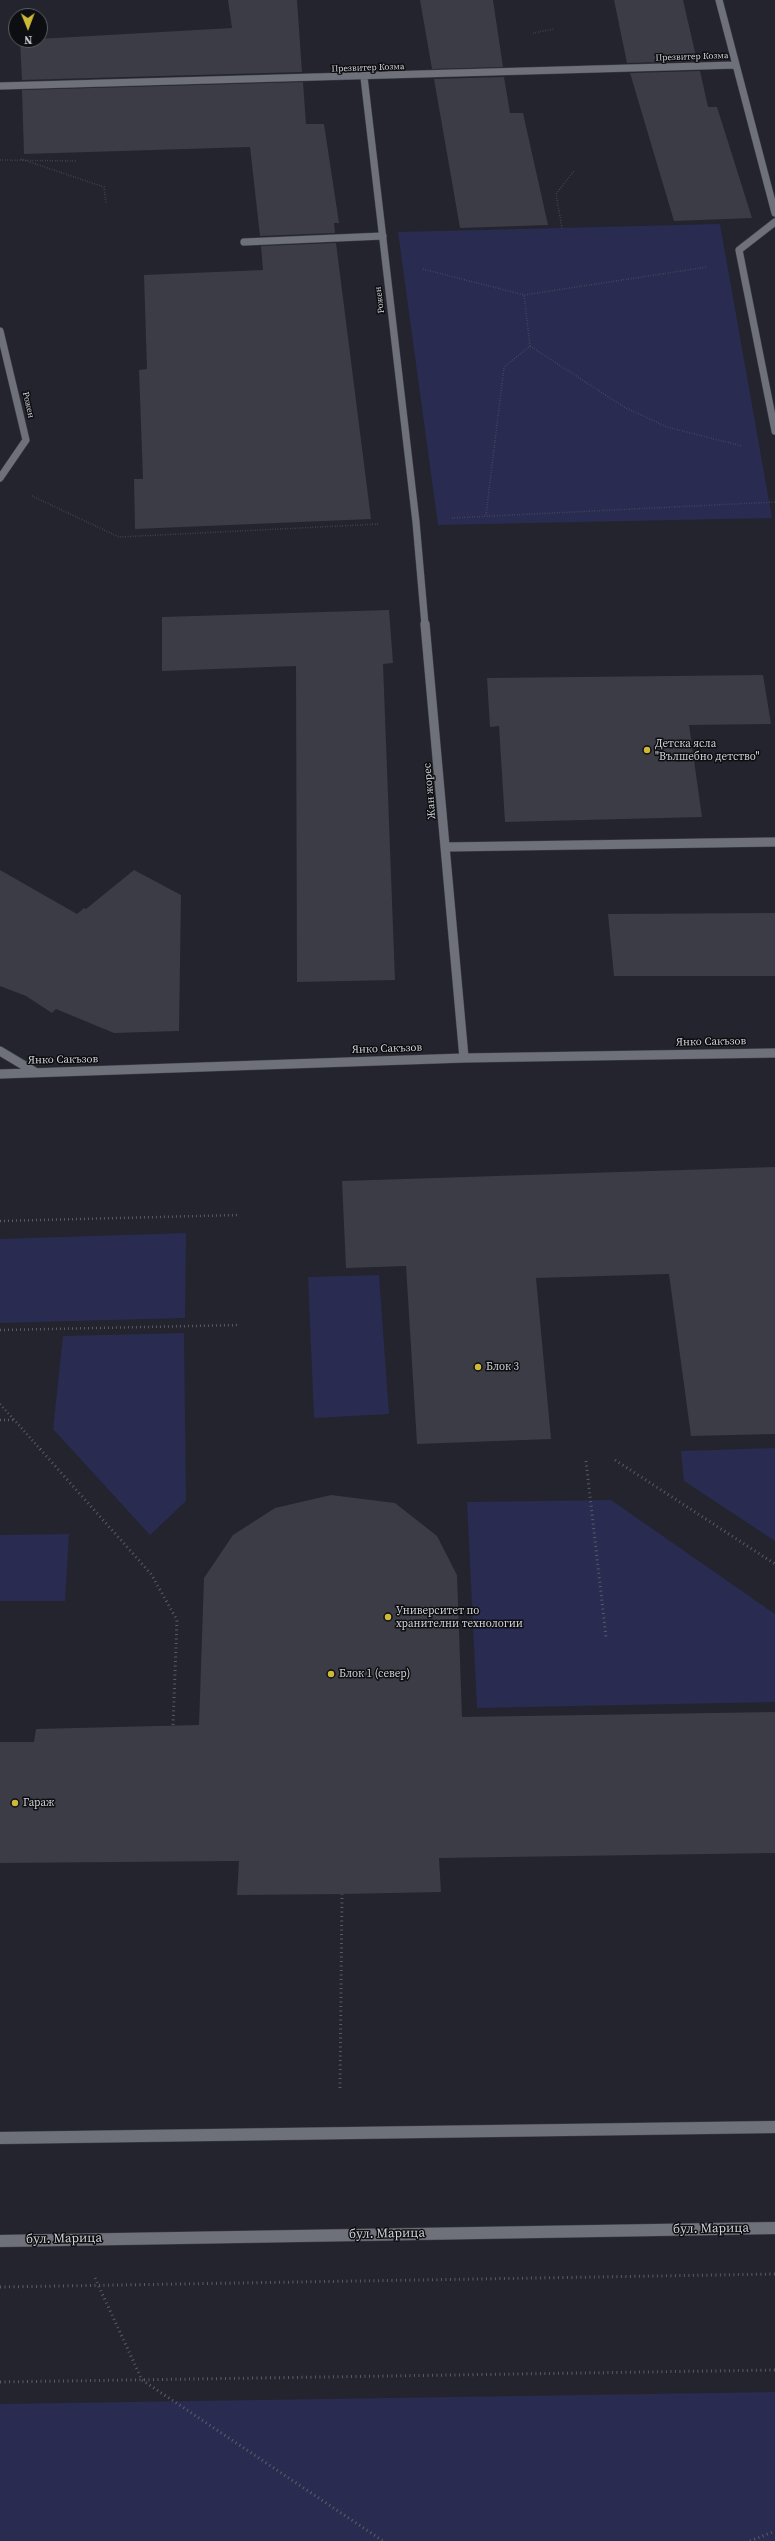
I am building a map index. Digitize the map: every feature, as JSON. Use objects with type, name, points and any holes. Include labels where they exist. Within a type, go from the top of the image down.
[{"type":"street","points":[[719,0],[775,213]]},
{"type":"street","name":"Презвитер Козма","points":[[0,86],[364,77],[736,65]]},
{"type":"street","name":"Рожен","points":[[364,77],[416,522]]},
{"type":"street","points":[[775,222],[739,250],[775,431]]},
{"type":"street","points":[[244,242],[383,236]]},
{"type":"street","name":"Рожен","points":[[0,331],[26,440],[0,478]]},
{"type":"street","name":"Жан жорес","points":[[416,522],[464,1058]]},
{"type":"street","points":[[446,847],[775,842]]},
{"type":"street","points":[[0,1051],[35,1072]]},
{"type":"street","name":"Янко Сакъзов","points":[[0,1074],[464,1058],[775,1053]]},
{"type":"street","points":[[0,2138],[775,2127]]},
{"type":"street","name":"бул. Марица","points":[[0,2241],[775,2228]]},
{"type":"path","points":[[21,159],[104,187],[106,204]]},
{"type":"path","points":[[0,160],[21,159],[77,161]]},
{"type":"path","points":[[562,228],[556,194],[574,171]]},
{"type":"path","points":[[386,260],[524,295],[741,262]]},
{"type":"path","points":[[524,295],[530,346]]},
{"type":"path","points":[[530,346],[624,407],[667,427],[744,447]]},
{"type":"path","points":[[486,515],[504,367],[530,346]]},
{"type":"path","points":[[28,495],[119,537],[416,522],[486,515],[775,502]]},
{"type":"path","points":[[0,1221],[238,1215]]},
{"type":"path","points":[[0,1330],[240,1325]]},
{"type":"path","points":[[0,1404],[151,1574],[177,1620],[173,1726]]},
{"type":"path","points":[[0,1420],[14,1420]]},
{"type":"path","points":[[615,1460],[775,1564]]},
{"type":"path","points":[[586,1461],[606,1637]]},
{"type":"path","points":[[340,2088],[342,1894]]},
{"type":"path","points":[[85,2239],[97,2286],[142,2380],[383,2541]]},
{"type":"path","points":[[0,2287],[775,2274]]},
{"type":"path","points":[[0,2382],[775,2370]]},
{"type":"path","points":[[750,2541],[775,2531]]},
{"type":"shaded area","points":[[720,224],[772,518],[438,525],[398,232]]},
{"type":"shaded area","points":[[186,1233],[185,1318],[0,1323],[0,1239]]},
{"type":"shaded area","points":[[379,1275],[389,1414],[314,1418],[308,1277]]},
{"type":"shaded area","points":[[184,1333],[186,1501],[150,1535],[53,1429],[63,1336]]},
{"type":"shaded area","points":[[775,1448],[775,1541],[684,1481],[681,1451]]},
{"type":"shaded area","points":[[611,1500],[775,1614],[775,1702],[477,1708],[467,1502]]},
{"type":"shaded area","points":[[69,1534],[65,1601],[0,1601],[0,1535]]},
{"type":"shaded area","points":[[775,2392],[775,2541],[0,2541],[0,2404]]},
{"type":"building","points":[[228,0],[297,0],[302,72],[22,80],[20,48],[48,48],[48,38],[232,28]]},
{"type":"building","points":[[420,0],[493,0],[503,67],[432,69]]},
{"type":"building","points":[[614,0],[683,0],[697,61],[627,63]]},
{"type":"building","points":[[700,71],[708,107],[717,107],[752,218],[674,221],[630,73]]},
{"type":"building","points":[[504,77],[510,113],[523,113],[548,225],[460,228],[434,79]]},
{"type":"building","points":[[303,82],[306,124],[324,124],[339,223],[334,223],[335,233],[260,236],[250,147],[24,154],[22,90]]},
{"type":"building","points":[[336,243],[371,519],[135,529],[134,479],[143,479],[139,370],[147,369],[144,275],[263,270],[261,246]]},
{"type":"building","points":[[389,610],[393,663],[383,664],[395,980],[297,982],[296,666],[162,671],[162,617]]},
{"type":"building","name":"Детска ясла \"Вълшебно детство\"","points":[[763,675],[771,724],[689,725],[702,817],[505,822],[499,726],[490,727],[487,678]]},
{"type":"building","points":[[0,870],[77,914],[84,908],[86,909],[134,870],[181,895],[179,1031],[114,1033],[56,1009],[52,1013],[26,996],[0,986]]},
{"type":"building","points":[[775,913],[775,976],[614,976],[608,914]]},
{"type":"building","name":"Блок 3","points":[[775,1167],[775,1434],[691,1436],[669,1274],[536,1278],[551,1439],[417,1444],[406,1266],[346,1268],[342,1181]]},
{"type":"building","name":"Блок 1 (север)","points":[[331,1495],[395,1503],[437,1536],[457,1575],[462,1717],[775,1712],[775,1853],[439,1858],[441,1892],[342,1894],[237,1895],[239,1861],[0,1863],[0,1742],[34,1742],[36,1729],[199,1725],[204,1578],[233,1535],[275,1508]]},
{"type":"place","name":"Детска ясла \"Вълшебно детство\"","points":[[647,750]]},
{"type":"place","name":"Блок 3","points":[[478,1367]]},
{"type":"place","name":"Университет по хранителни технологии","points":[[388,1617]]},
{"type":"place","name":"Блок 1 (север)","points":[[331,1674]]},
{"type":"place","name":"Гараж","points":[[15,1803]]}]
